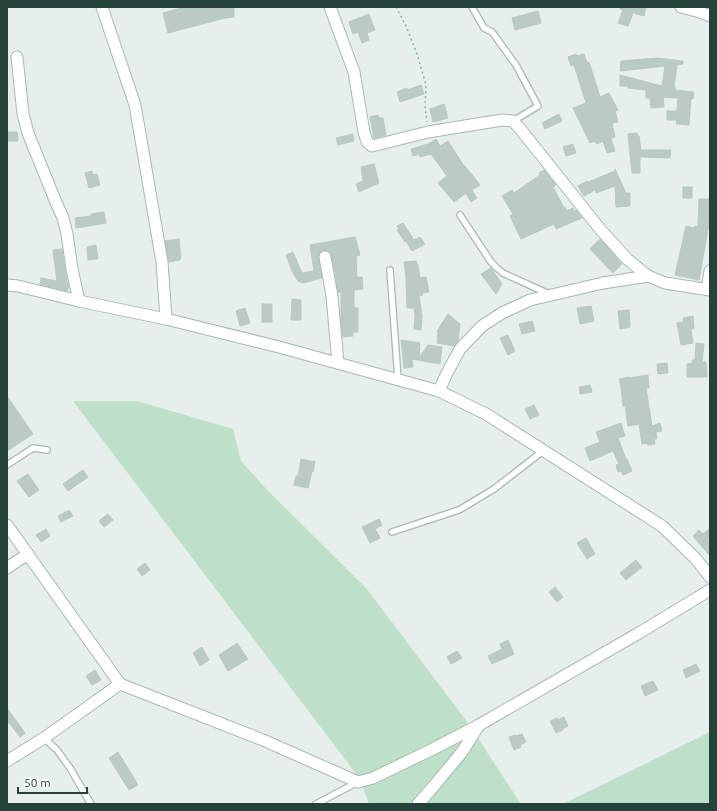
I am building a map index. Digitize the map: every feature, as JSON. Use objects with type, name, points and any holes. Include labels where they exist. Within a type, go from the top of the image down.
[{"type":"street","points":[[102,7],[135,105],[162,262],[166,319]]},
{"type":"street","points":[[330,7],[354,72],[364,132],[367,142],[372,146],[428,132],[502,120],[513,121],[526,135],[600,229],[627,259],[648,276],[665,283],[709,289],[710,271]]},
{"type":"street","points":[[681,7],[710,16]]},
{"type":"street","points":[[17,57],[21,99],[28,133],[63,218],[79,301]]},
{"type":"street","points":[[325,257],[332,296],[338,363]]},
{"type":"street","points":[[439,391],[460,349],[482,326],[502,314],[530,300],[549,295],[603,283],[648,276]]},
{"type":"street","points":[[7,285],[18,286],[79,301],[166,319],[279,347],[439,391],[486,414],[662,526],[696,559],[710,577]]},
{"type":"street","points":[[7,525],[120,684],[263,740],[358,782],[373,778],[479,725],[639,633],[710,590]]},
{"type":"street","points":[[7,568],[28,554]]},
{"type":"street","points":[[7,761],[44,738],[120,684]]},
{"type":"street","points":[[418,804],[462,752],[479,725]]},
{"type":"lane","points":[[472,7],[484,28],[492,32],[516,65],[538,106],[513,121]]},
{"type":"lane","points":[[460,215],[491,262],[497,268],[504,273],[549,295]]},
{"type":"lane","points":[[390,270],[398,379]]},
{"type":"lane","points":[[7,465],[33,448],[47,450]]},
{"type":"lane","points":[[392,532],[459,510],[494,490],[544,450]]},
{"type":"lane","points":[[44,738],[57,750],[70,768],[91,804]]},
{"type":"lane","points":[[316,804],[358,782]]},
{"type":"path","points":[[396,7],[406,26],[417,54],[426,85],[425,106],[428,132]]},
{"type":"green space","points":[[73,401],[137,401],[233,429],[241,461],[269,492],[366,588],[468,723],[521,804],[369,804],[360,779]]},
{"type":"green space","points":[[710,732],[710,804],[563,804]]},
{"type":"building","points":[[185,7],[234,7],[234,17],[168,33],[163,13]]},
{"type":"building","points":[[620,7],[646,7],[644,16],[633,13],[628,26],[618,23],[623,10],[620,9]]},
{"type":"building","points":[[538,11],[541,23],[515,30],[512,18]]},
{"type":"building","points":[[369,14],[375,30],[367,33],[369,40],[362,43],[358,32],[353,34],[349,22]]},
{"type":"building","points":[[576,54],[577,56],[584,54],[587,63],[589,62],[600,97],[609,93],[618,110],[615,111],[618,122],[612,123],[615,137],[611,138],[615,151],[607,153],[603,141],[597,144],[595,141],[590,143],[573,108],[586,103],[574,65],[571,66],[568,57]]},
{"type":"building","points":[[657,58],[683,61],[683,64],[677,65],[674,87],[675,90],[694,92],[693,99],[691,99],[689,125],[676,124],[677,120],[667,120],[667,111],[677,111],[678,98],[663,97],[664,107],[651,108],[650,98],[646,98],[646,90],[628,88],[628,86],[620,86],[620,75],[662,86],[665,66],[620,71],[621,61]]},
{"type":"building","points":[[421,85],[424,94],[400,102],[397,92]]},
{"type":"building","points":[[444,104],[448,118],[433,122],[430,109]]},
{"type":"building","points":[[559,114],[562,121],[545,129],[542,123]]},
{"type":"building","points":[[378,115],[379,118],[383,118],[386,135],[374,138],[370,117]]},
{"type":"building","points":[[7,132],[17,132],[18,141],[7,141]]},
{"type":"building","points":[[637,133],[639,136],[641,150],[671,150],[670,158],[640,157],[640,173],[632,173],[628,134]]},
{"type":"building","points":[[353,134],[354,141],[338,145],[336,138]]},
{"type":"building","points":[[436,139],[440,146],[448,141],[464,166],[480,185],[472,190],[477,198],[471,202],[466,193],[454,202],[438,183],[447,176],[431,154],[420,157],[419,154],[413,156],[411,149],[428,144]]},
{"type":"building","points":[[573,144],[576,153],[566,156],[563,147]]},
{"type":"building","points":[[374,164],[379,183],[359,192],[356,184],[363,181],[361,167]]},
{"type":"building","points":[[615,169],[626,193],[630,193],[630,206],[616,207],[615,186],[596,193],[595,190],[584,196],[578,186],[587,181],[588,182],[615,171]]},
{"type":"building","points":[[544,170],[556,185],[553,187],[564,208],[566,208],[566,211],[573,208],[574,211],[576,210],[582,218],[556,229],[554,224],[521,239],[510,216],[513,214],[502,196],[512,190],[514,193],[540,175],[539,173]]},
{"type":"building","points":[[92,171],[93,175],[97,174],[100,185],[89,188],[85,173]]},
{"type":"building","points":[[683,187],[692,187],[692,198],[683,198]]},
{"type":"building","points":[[699,199],[710,199],[710,218],[699,280],[675,275],[686,226],[694,228],[695,226],[698,227]]},
{"type":"building","points":[[104,212],[106,223],[76,228],[75,218],[91,216],[91,214]]},
{"type":"building","points":[[403,223],[414,240],[420,237],[425,244],[412,251],[397,230],[399,229],[397,226]]},
{"type":"building","points":[[355,237],[360,255],[356,256],[357,277],[362,277],[363,289],[354,290],[354,308],[358,308],[358,332],[353,332],[353,336],[343,337],[341,320],[341,292],[338,292],[331,253],[324,250],[319,254],[318,258],[322,278],[303,283],[298,281],[292,271],[286,255],[293,252],[302,273],[314,271],[310,245]]},
{"type":"building","points":[[179,239],[181,259],[169,262],[165,241]]},
{"type":"building","points":[[600,239],[622,264],[613,273],[590,249]]},
{"type":"building","points":[[96,245],[98,259],[88,260],[87,247]]},
{"type":"building","points":[[62,249],[67,283],[69,286],[67,291],[40,284],[41,278],[57,281],[53,250]]},
{"type":"building","points":[[416,261],[420,278],[426,277],[429,292],[422,293],[423,295],[419,296],[422,316],[421,330],[414,329],[414,308],[407,308],[404,262]]},
{"type":"building","points":[[491,268],[502,284],[496,294],[481,274]]},
{"type":"building","points":[[292,299],[301,300],[301,320],[291,320]]},
{"type":"building","points":[[262,304],[272,304],[272,322],[262,322]]},
{"type":"building","points":[[591,306],[594,321],[580,324],[577,308]]},
{"type":"building","points":[[245,308],[250,323],[240,326],[236,311]]},
{"type":"building","points":[[629,310],[630,327],[620,329],[618,311]]},
{"type":"building","points":[[448,314],[460,324],[458,341],[454,346],[437,343],[437,331]]},
{"type":"building","points":[[693,316],[694,328],[691,329],[693,343],[681,345],[677,323],[684,322],[683,318]]},
{"type":"building","points":[[532,321],[535,331],[522,334],[519,324]]},
{"type":"building","points":[[508,335],[515,351],[508,355],[500,338]]},
{"type":"building","points":[[401,340],[420,343],[419,358],[428,345],[442,347],[440,364],[412,359],[413,367],[404,368]]},
{"type":"building","points":[[696,343],[704,344],[702,362],[706,362],[707,377],[687,377],[687,364],[692,363],[692,360],[695,360]]},
{"type":"building","points":[[667,363],[668,373],[658,374],[657,364]]},
{"type":"building","points":[[648,375],[649,388],[646,388],[652,426],[660,423],[662,431],[656,432],[657,439],[654,439],[655,444],[648,445],[647,443],[642,444],[639,424],[628,426],[619,379]]},
{"type":"building","points":[[590,385],[592,392],[580,394],[579,387]]},
{"type":"building","points":[[7,396],[33,434],[7,451]]},
{"type":"building","points":[[534,405],[539,415],[530,419],[525,409]]},
{"type":"building","points":[[621,423],[625,436],[618,438],[632,471],[623,475],[621,471],[618,472],[616,465],[619,464],[613,451],[590,461],[585,448],[600,442],[596,432]]},
{"type":"building","points":[[301,459],[315,462],[308,488],[294,485],[296,476],[298,476]]},
{"type":"building","points":[[83,470],[88,477],[68,491],[63,484]]},
{"type":"building","points":[[28,474],[39,490],[29,497],[17,481]]},
{"type":"building","points":[[69,510],[73,516],[61,522],[58,516]]},
{"type":"building","points":[[108,514],[113,520],[104,527],[99,521]]},
{"type":"building","points":[[379,519],[382,525],[375,529],[380,538],[370,543],[362,527]]},
{"type":"building","points":[[710,528],[710,538],[707,540],[710,544],[710,556],[693,536],[699,530],[703,534]]},
{"type":"building","points":[[46,529],[50,536],[41,542],[36,535]]},
{"type":"building","points":[[586,538],[595,554],[587,559],[577,543]]},
{"type":"building","points":[[636,560],[642,567],[626,580],[620,573]]},
{"type":"building","points":[[145,563],[150,570],[142,576],[137,569]]},
{"type":"building","points":[[555,587],[563,597],[557,602],[549,592]]},
{"type":"building","points":[[508,640],[514,654],[492,664],[488,656],[502,649],[500,644]]},
{"type":"building","points":[[237,643],[248,659],[228,671],[219,655]]},
{"type":"building","points":[[202,647],[209,660],[200,666],[193,653]]},
{"type":"building","points":[[457,651],[462,658],[451,664],[447,657]]},
{"type":"building","points":[[696,664],[700,671],[686,678],[683,670]]},
{"type":"building","points":[[95,670],[101,680],[92,685],[86,676]]},
{"type":"building","points":[[653,681],[658,690],[645,696],[641,686]]},
{"type":"building","points":[[7,708],[25,733],[20,737],[7,720]]},
{"type":"building","points":[[564,717],[568,726],[556,733],[550,721],[557,718],[558,720]]},
{"type":"building","points":[[522,734],[526,742],[520,745],[521,747],[514,750],[509,737]]},
{"type":"building","points":[[118,752],[138,785],[129,790],[109,758]]}]
